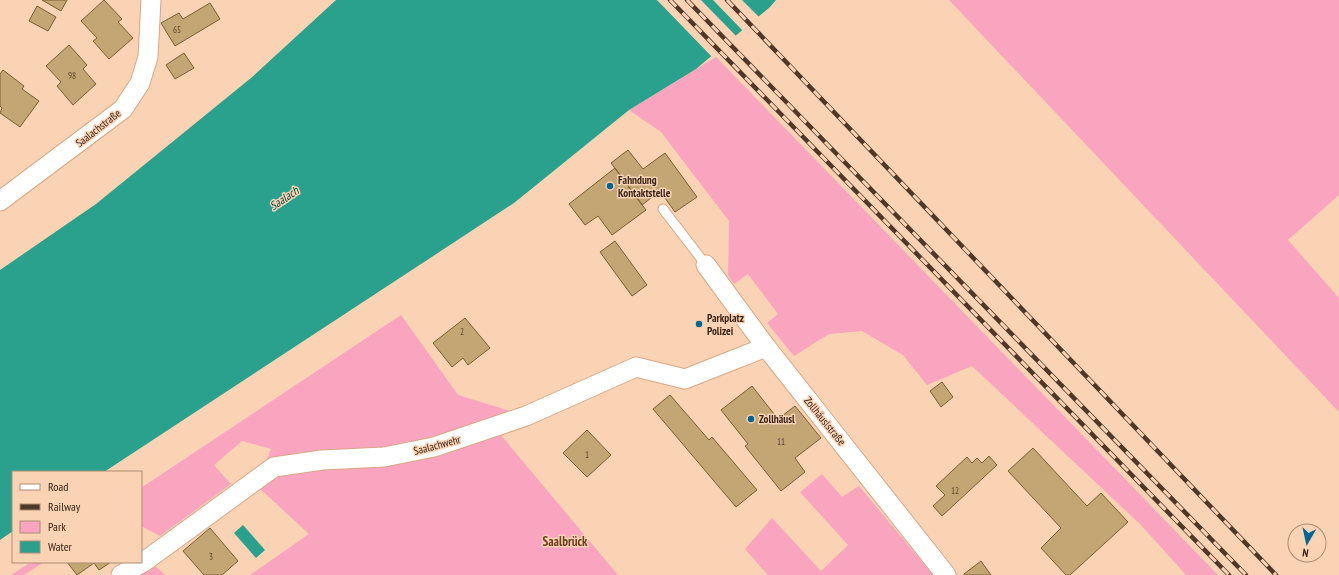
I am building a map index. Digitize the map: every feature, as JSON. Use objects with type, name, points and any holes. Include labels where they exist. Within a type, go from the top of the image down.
[{"type":"street","name":"Saalachstraße","points":[[0,201],[123,109],[140,83],[148,57],[151,0]]},
{"type":"street","name":"Zollhäuslstraße","points":[[706,265],[725,294],[766,347],[946,575]]},
{"type":"street","name":"Saalachwehr","points":[[142,563],[274,467],[322,460],[384,457],[434,447],[526,416],[636,367],[685,379],[766,347]]},
{"type":"street","name":"Saalachwehr","points":[[121,575],[142,563]]},
{"type":"lane","points":[[663,209],[706,265]]},
{"type":"green space","points":[[949,0],[1339,0],[1339,195],[1288,240],[1339,298],[1339,412]]},
{"type":"green space","points":[[716,57],[1218,575],[1186,575],[1140,524],[972,366],[927,385],[903,355],[862,331],[829,334],[794,356],[767,323],[778,314],[748,274],[734,284],[728,275],[729,221],[661,132],[629,110]]},
{"type":"green space","points":[[401,315],[458,395],[526,416],[494,427],[618,575],[250,575],[309,534],[256,485],[271,449],[242,441],[214,465],[231,484],[160,536],[142,527],[142,487]]},
{"type":"green space","points":[[822,474],[842,497],[859,486],[933,575],[768,575],[745,549],[772,518],[821,571],[848,545],[800,492]]},
{"type":"green space","points":[[29,563],[42,563],[24,575],[11,575]]},
{"type":"green space","points":[[155,566],[165,575],[139,575]]},
{"type":"water","name":"Saalach","points":[[336,0],[776,0],[770,7],[696,69],[629,110],[514,203],[106,471],[12,471],[12,532],[0,540],[0,270],[96,204],[251,78]]},
{"type":"water","points":[[243,525],[265,550],[256,558],[234,533]]},
{"type":"pier","points":[[657,0],[701,0],[737,37],[713,58]]},
{"type":"pier","points":[[713,0],[742,0],[760,18],[744,32]]},
{"type":"building","points":[[42,0],[67,0],[61,11]]},
{"type":"building","points":[[104,0],[122,19],[118,22],[133,38],[109,59],[93,41],[97,38],[81,21]]},
{"type":"building","points":[[210,3],[220,19],[175,46],[161,23],[179,13],[183,19]]},
{"type":"building","points":[[37,6],[56,17],[48,31],[29,21]]},
{"type":"building","points":[[69,45],[87,65],[83,69],[96,84],[73,105],[57,86],[61,82],[46,66]]},
{"type":"building","points":[[184,53],[194,68],[175,79],[166,65]]},
{"type":"building","points":[[3,70],[24,86],[22,89],[39,101],[20,127],[0,113],[2,108],[0,106],[0,74]]},
{"type":"building","points":[[628,150],[643,169],[665,153],[697,197],[675,212],[660,191],[642,205],[611,163]]},
{"type":"building","name":"Fahndung Kontaktstelle","points":[[615,168],[646,210],[612,235],[598,216],[585,225],[569,204]]},
{"type":"building","points":[[615,241],[647,285],[632,296],[600,252]]},
{"type":"building","points":[[465,318],[490,348],[468,365],[463,358],[452,367],[433,343]]},
{"type":"building","points":[[942,382],[953,397],[941,407],[930,391]]},
{"type":"building","points":[[752,386],[778,419],[795,406],[821,438],[795,458],[805,472],[781,491],[745,446],[748,444],[721,410]]},
{"type":"building","points":[[670,395],[709,440],[712,437],[757,490],[736,507],[653,409]]},
{"type":"building","points":[[587,430],[611,455],[587,477],[563,453]]},
{"type":"building","points":[[1033,448],[1087,506],[1101,493],[1128,522],[1070,575],[1066,575],[1041,548],[1061,528],[1008,471]]},
{"type":"building","points":[[989,456],[997,465],[942,516],[933,506],[945,495],[936,486],[967,457],[972,463],[977,458],[982,463]]},
{"type":"building","points":[[210,528],[238,561],[222,575],[204,575],[183,551]]},
{"type":"building","points":[[981,561],[991,575],[964,575],[964,574]]},
{"type":"building","points":[[68,563],[94,563],[77,575]]},
{"type":"building","points":[[94,563],[110,563],[99,570]]},
{"type":"railway","points":[[670,0],[1229,575]]},
{"type":"railway","points":[[687,0],[1246,575]]},
{"type":"railway","points":[[727,0],[1276,575]]},
{"type":"place","name":"Fahndung Kontaktstelle","points":[[610,186]]},
{"type":"place","name":"Parkplatz Polizei","points":[[699,324]]},
{"type":"place","name":"Zollhäusl","points":[[751,419]]},
{"type":"district","name":"Saalbrück","points":[[565,541]]}]
